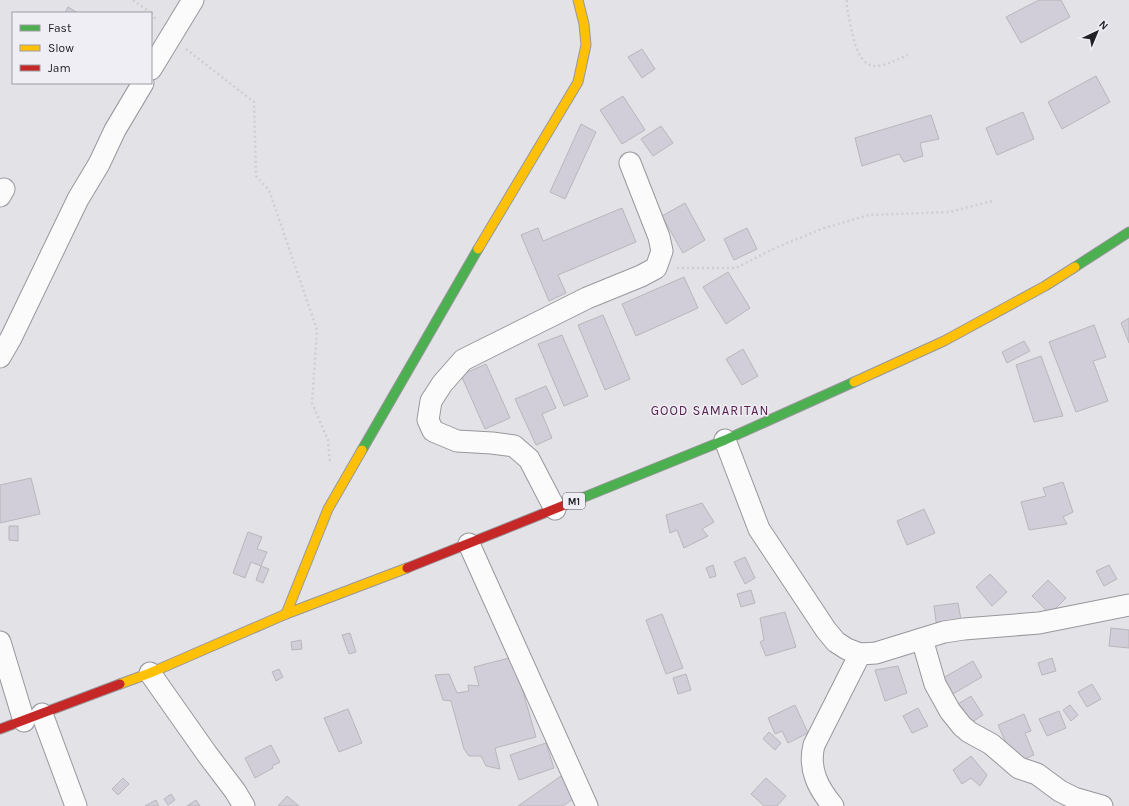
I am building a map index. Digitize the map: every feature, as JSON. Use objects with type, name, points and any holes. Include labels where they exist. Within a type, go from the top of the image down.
[{"type":"main road","points":[[286,614],[328,509],[479,248],[578,82],[586,45],[584,24],[578,0]]},
{"type":"main road","name":"M1","points":[[0,729],[33,718],[150,673],[286,614],[469,544],[725,440],[944,341],[1045,286],[1129,232]]},
{"type":"street","points":[[152,67],[193,0]]},
{"type":"street","points":[[0,357],[11,338],[78,199],[99,164],[115,130],[142,84]]},
{"type":"street","points":[[555,509],[529,459],[514,446],[457,441],[433,431],[428,420],[431,400],[442,384],[464,360],[587,298],[641,276],[656,268],[662,252],[659,237],[630,163]]},
{"type":"street","points":[[725,440],[759,529],[826,630],[836,642],[847,649],[860,654],[876,653],[944,632],[1039,623],[1129,605]]},
{"type":"street","points":[[469,544],[587,806]]},
{"type":"street","points":[[922,639],[935,684],[950,711],[968,732],[991,744],[1019,768],[1037,774],[1060,791],[1074,798],[1102,806]]},
{"type":"street","points":[[0,642],[33,718],[76,806]]},
{"type":"street","points":[[833,806],[822,792],[814,775],[811,756],[814,745],[860,654]]},
{"type":"street","points":[[150,673],[235,791],[244,806]]},
{"type":"path","points":[[133,0],[150,12]]},
{"type":"path","points":[[847,0],[846,6],[851,33],[861,58],[866,64],[874,66],[885,64],[908,55]]},
{"type":"path","points":[[152,14],[170,37],[254,102],[256,176],[269,190],[317,330],[312,403],[328,440],[330,471]]},
{"type":"path","points":[[656,268],[736,268],[775,248],[824,228],[869,215],[949,212],[993,201]]},
{"type":"building","points":[[1039,0],[1061,0],[1070,17],[1021,43],[1006,17]]},
{"type":"building","points":[[68,7],[76,12],[66,12]]},
{"type":"building","points":[[642,49],[655,69],[642,78],[628,57]]},
{"type":"building","points":[[1096,76],[1110,102],[1062,129],[1048,102]]},
{"type":"building","points":[[623,96],[645,130],[622,144],[600,110]]},
{"type":"building","points":[[1023,112],[1034,139],[997,155],[986,128]]},
{"type":"building","points":[[931,115],[939,139],[920,143],[923,156],[904,162],[899,154],[862,166],[855,138]]},
{"type":"building","points":[[581,124],[596,132],[565,199],[550,192]]},
{"type":"building","points":[[661,126],[673,143],[653,156],[641,139]]},
{"type":"building","points":[[685,203],[705,240],[683,253],[662,216]]},
{"type":"building","points":[[622,208],[636,242],[558,275],[566,293],[549,301],[521,235],[538,228],[543,241]]},
{"type":"building","points":[[747,228],[757,249],[734,260],[724,239]]},
{"type":"building","points":[[728,272],[750,308],[726,324],[703,287]]},
{"type":"building","points":[[684,277],[698,308],[636,336],[622,304]]},
{"type":"building","points":[[603,315],[630,379],[605,390],[578,325]]},
{"type":"building","points":[[1129,318],[1129,343],[1121,323]]},
{"type":"building","points":[[1094,325],[1106,357],[1093,361],[1108,401],[1076,412],[1049,342]]},
{"type":"building","points":[[562,335],[588,396],[564,406],[538,344]]},
{"type":"building","points":[[1024,341],[1030,351],[1007,363],[1002,352]]},
{"type":"building","points":[[743,349],[758,376],[742,385],[726,359]]},
{"type":"building","points":[[1041,356],[1063,416],[1034,422],[1016,365]]},
{"type":"building","points":[[486,364],[510,418],[485,429],[461,375]]},
{"type":"building","points":[[546,386],[556,408],[542,414],[552,438],[536,445],[515,399]]},
{"type":"building","points":[[31,478],[40,514],[0,523],[0,485]]},
{"type":"building","points":[[1063,482],[1073,512],[1063,517],[1067,524],[1029,530],[1021,502],[1046,496],[1043,488]]},
{"type":"building","points":[[702,503],[714,522],[702,529],[708,536],[684,548],[677,530],[670,533],[666,515]]},
{"type":"building","points":[[924,509],[935,533],[907,545],[897,521]]},
{"type":"building","points":[[9,526],[18,526],[18,541],[9,540]]},
{"type":"building","points":[[248,532],[262,537],[257,549],[267,552],[261,566],[251,562],[245,578],[233,573]]},
{"type":"building","points":[[745,557],[755,578],[745,584],[734,562]]},
{"type":"building","points":[[713,565],[716,576],[710,578],[706,568]]},
{"type":"building","points":[[1109,565],[1117,579],[1104,586],[1096,571]]},
{"type":"building","points":[[261,566],[269,569],[263,583],[256,580]]},
{"type":"building","points":[[990,574],[1007,592],[992,606],[976,587]]},
{"type":"building","points":[[1048,580],[1066,598],[1050,614],[1032,596]]},
{"type":"building","points":[[751,590],[755,603],[741,607],[737,594]]},
{"type":"building","points":[[958,603],[962,625],[937,629],[934,606]]},
{"type":"building","points":[[785,612],[796,647],[766,656],[760,642],[764,640],[760,618]]},
{"type":"building","points":[[662,614],[683,668],[666,674],[646,620]]},
{"type":"building","points":[[1111,628],[1129,630],[1129,648],[1109,646]]},
{"type":"building","points":[[350,633],[356,652],[349,654],[342,635]]},
{"type":"building","points":[[301,640],[302,649],[292,650],[291,642]]},
{"type":"building","points":[[513,657],[536,737],[495,748],[500,769],[486,766],[481,756],[469,756],[464,749],[451,701],[443,700],[435,675],[449,674],[457,693],[469,691],[468,685],[479,686],[474,667]]},
{"type":"building","points":[[1052,658],[1056,671],[1042,675],[1038,663]]},
{"type":"building","points":[[973,661],[982,677],[951,695],[941,679]]},
{"type":"building","points":[[898,666],[907,693],[885,701],[875,670]]},
{"type":"building","points":[[279,669],[283,677],[276,681],[272,672]]},
{"type":"building","points":[[686,674],[691,690],[678,694],[673,678]]},
{"type":"building","points":[[1092,684],[1101,699],[1087,707],[1078,692]]},
{"type":"building","points":[[971,696],[983,715],[966,726],[953,707]]},
{"type":"building","points":[[795,705],[808,733],[788,743],[782,731],[775,734],[768,718]]},
{"type":"building","points":[[1070,705],[1078,715],[1071,721],[1063,710]]},
{"type":"building","points":[[918,708],[928,726],[912,733],[903,716]]},
{"type":"building","points":[[348,709],[362,743],[339,752],[324,718]]},
{"type":"building","points":[[1059,711],[1066,728],[1047,736],[1039,719]]},
{"type":"building","points":[[1024,714],[1031,731],[1025,733],[1034,755],[1015,763],[998,725]]},
{"type":"building","points":[[769,732],[781,743],[775,750],[763,739]]},
{"type":"building","points":[[546,743],[554,768],[519,780],[510,755]]},
{"type":"building","points":[[271,745],[280,762],[272,766],[273,768],[255,778],[245,758]]},
{"type":"building","points":[[971,756],[987,775],[980,786],[971,778],[962,784],[953,770]]},
{"type":"building","points":[[561,776],[576,797],[563,806],[518,806]]},
{"type":"building","points":[[123,778],[129,784],[118,795],[112,789]]},
{"type":"building","points":[[766,778],[786,796],[777,806],[764,806],[751,794]]},
{"type":"building","points":[[171,794],[175,800],[168,805],[164,799]]},
{"type":"building","points":[[287,796],[299,806],[278,806]]},
{"type":"building","points":[[156,800],[159,806],[145,806]]},
{"type":"building","points":[[196,800],[200,806],[187,806]]},
{"type":"traffic: fast","points":[[1075,267],[1129,232]]},
{"type":"traffic: fast","points":[[362,450],[478,249]]},
{"type":"traffic: fast","points":[[577,500],[725,440],[854,382]]},
{"type":"traffic: slow","points":[[478,249],[578,82],[586,45],[584,24],[578,0]]},
{"type":"traffic: slow","points":[[854,382],[944,341],[1045,286],[1075,267]]},
{"type":"traffic: slow","points":[[286,614],[328,509],[362,450]]},
{"type":"traffic: slow","points":[[120,684],[150,673],[286,614],[407,568]]},
{"type":"traffic: jam","points":[[407,568],[577,500]]},
{"type":"traffic: jam","points":[[0,729],[120,684]]},
{"type":"district","name":"GOOD SAMARITAN","points":[[710,410]]}]
